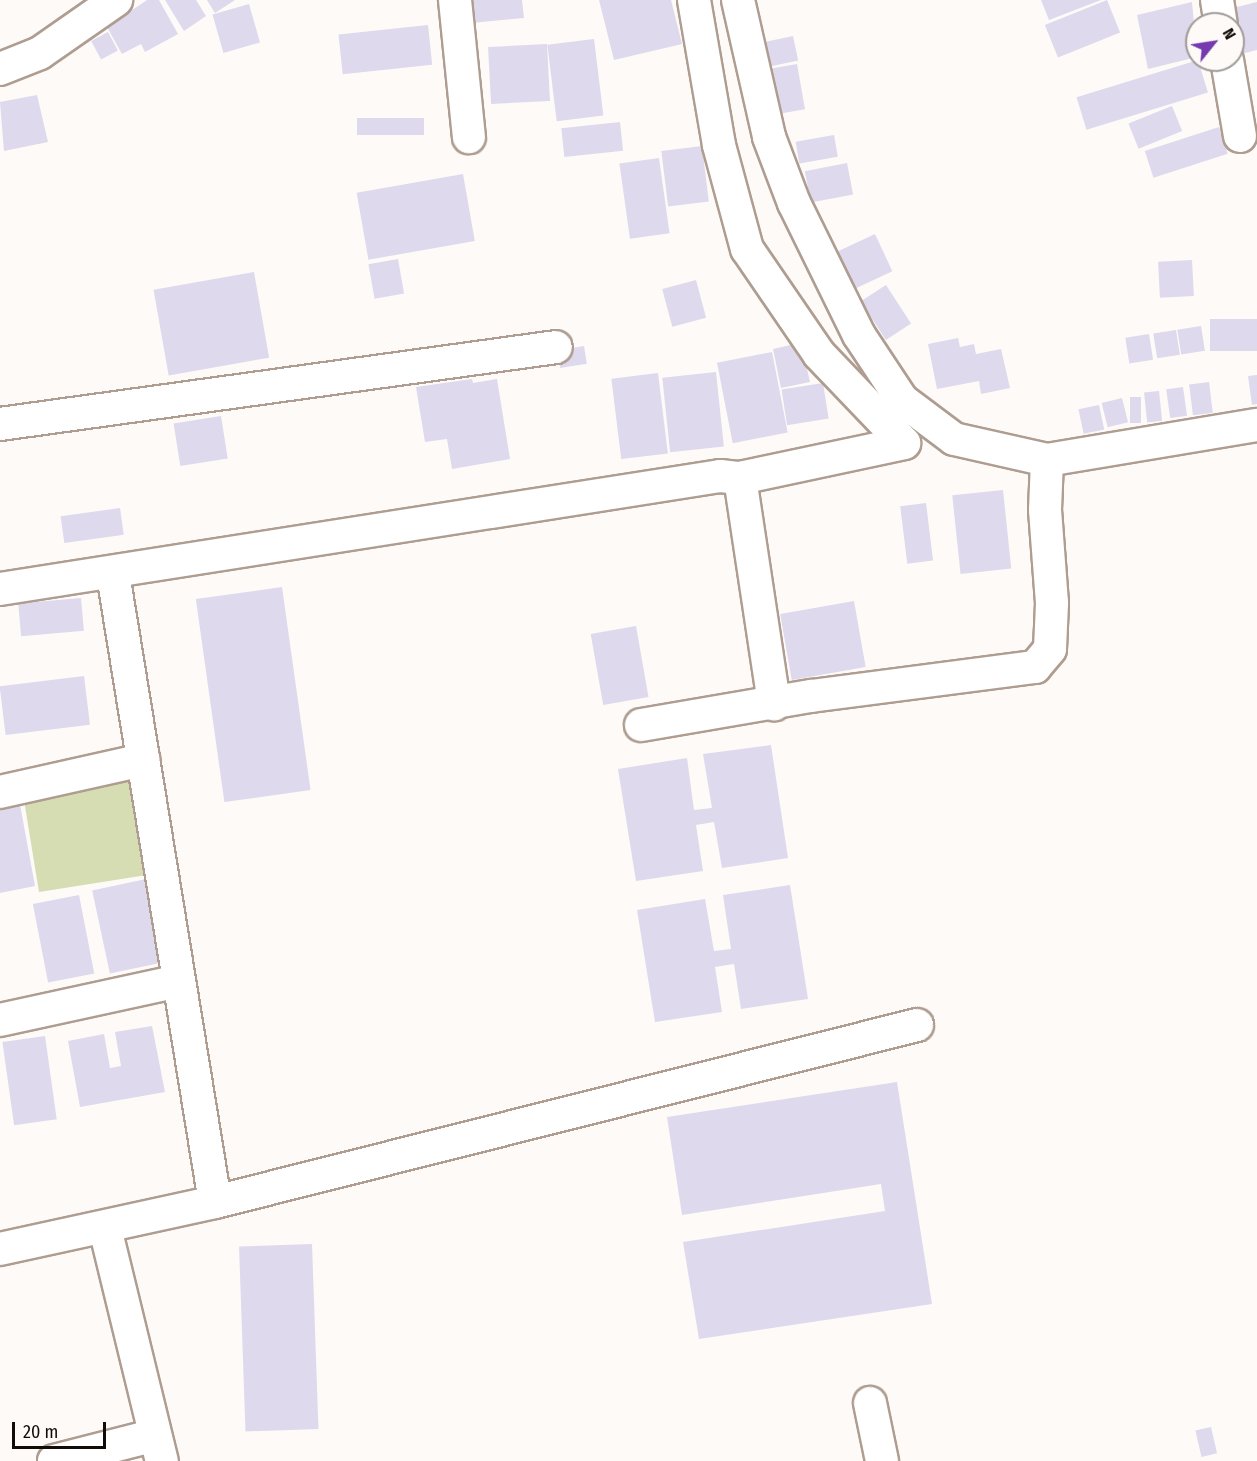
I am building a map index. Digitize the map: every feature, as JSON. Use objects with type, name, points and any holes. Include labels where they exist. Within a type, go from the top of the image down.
[{"type":"street","points":[[0,69],[40,53],[116,0]]},
{"type":"street","points":[[455,0],[469,137]]},
{"type":"street","points":[[694,0],[719,146],[747,249],[819,354],[908,443]]},
{"type":"street","points":[[738,0],[769,137],[794,203],[859,335],[902,400],[950,439]]},
{"type":"street","points":[[1229,72],[1239,136]]},
{"type":"street","points":[[0,424],[556,347]]},
{"type":"street","points":[[0,589],[113,574],[720,476],[740,478],[908,443],[950,439],[1047,460],[1257,425]]},
{"type":"street","points":[[641,725],[1035,667],[1050,649],[1052,603],[1045,510],[1047,460]]},
{"type":"street","points":[[740,478],[774,704]]},
{"type":"street","points":[[113,574],[215,1202]]},
{"type":"street","points":[[0,792],[143,760]]},
{"type":"street","points":[[0,1020],[179,981]]},
{"type":"street","points":[[0,1249],[105,1228],[215,1202],[917,1025]]},
{"type":"street","points":[[54,1461],[158,1448],[105,1228]]},
{"type":"street","points":[[870,1403],[882,1461]]},
{"type":"green space","points":[[124,772],[138,779],[153,874],[39,892],[22,788]]},
{"type":"building","points":[[147,0],[159,0],[178,34],[145,52],[141,44],[122,54],[107,27]]},
{"type":"building","points":[[165,0],[196,0],[206,16],[184,31]]},
{"type":"building","points":[[207,0],[235,0],[215,13]]},
{"type":"building","points":[[469,0],[522,0],[524,18],[471,23]]},
{"type":"building","points":[[599,0],[671,0],[682,44],[614,60]]},
{"type":"building","points":[[1041,0],[1101,0],[1049,20]]},
{"type":"building","points":[[1107,0],[1120,32],[1058,58],[1045,25]]},
{"type":"building","points":[[1192,2],[1193,12],[1185,12],[1185,60],[1148,69],[1137,15]]},
{"type":"building","points":[[1257,2],[1257,50],[1245,53],[1245,12],[1230,12],[1229,9]]},
{"type":"building","points":[[249,4],[260,42],[223,53],[212,14]]},
{"type":"building","points":[[428,25],[432,65],[343,74],[338,34]]},
{"type":"building","points":[[108,32],[118,51],[101,59],[91,41]]},
{"type":"building","points":[[793,36],[798,60],[770,66],[765,42]]},
{"type":"building","points":[[594,39],[603,115],[557,121],[547,45]]},
{"type":"building","points":[[547,44],[550,101],[491,104],[488,47]]},
{"type":"building","points":[[797,64],[805,109],[779,114],[771,69]]},
{"type":"building","points":[[1185,64],[1185,72],[1202,72],[1208,93],[1086,130],[1077,97]]},
{"type":"building","points":[[37,95],[48,142],[4,151],[0,102]]},
{"type":"building","points":[[1172,106],[1182,131],[1139,149],[1128,124]]},
{"type":"building","points":[[357,118],[424,118],[424,135],[357,135]]},
{"type":"building","points":[[620,122],[623,151],[564,157],[561,128]]},
{"type":"building","points":[[1219,127],[1228,154],[1153,178],[1145,151]]},
{"type":"building","points":[[834,135],[838,157],[799,163],[796,142]]},
{"type":"building","points":[[702,146],[709,202],[668,207],[661,151]]},
{"type":"building","points":[[659,158],[670,233],[630,239],[619,164]]},
{"type":"building","points":[[847,163],[853,194],[811,203],[805,171]]},
{"type":"building","points":[[463,174],[475,241],[368,260],[357,193]]},
{"type":"building","points":[[875,234],[892,271],[845,293],[828,256]]},
{"type":"building","points":[[398,259],[404,293],[375,299],[368,264]]},
{"type":"building","points":[[1192,260],[1194,296],[1160,298],[1158,262]]},
{"type":"building","points":[[254,272],[269,358],[169,375],[154,290]]},
{"type":"building","points":[[696,280],[706,318],[672,327],[662,289]]},
{"type":"building","points":[[886,285],[911,324],[886,340],[861,301]]},
{"type":"building","points":[[1210,319],[1257,319],[1257,351],[1210,351]]},
{"type":"building","points":[[1201,326],[1205,351],[1181,354],[1177,330]]},
{"type":"building","points":[[1176,330],[1180,355],[1157,358],[1153,334]]},
{"type":"building","points":[[1149,334],[1153,360],[1129,363],[1125,338]]},
{"type":"building","points":[[958,338],[960,347],[974,344],[976,354],[1001,349],[1010,388],[981,394],[979,381],[937,389],[928,344]]},
{"type":"building","points":[[795,344],[798,357],[804,356],[810,382],[781,388],[773,349]]},
{"type":"building","points":[[584,346],[587,364],[560,368],[557,350]]},
{"type":"building","points":[[772,352],[788,432],[733,443],[717,363]]},
{"type":"building","points":[[716,372],[724,447],[670,452],[662,378]]},
{"type":"building","points":[[658,373],[668,453],[621,459],[611,379]]},
{"type":"building","points":[[1257,375],[1257,404],[1252,405],[1248,376]]},
{"type":"building","points":[[472,379],[473,383],[497,379],[510,459],[452,469],[447,439],[425,442],[416,387]]},
{"type":"building","points":[[1209,382],[1213,413],[1193,415],[1189,384]]},
{"type":"building","points":[[823,383],[829,419],[787,425],[782,390]]},
{"type":"building","points":[[1183,387],[1187,416],[1170,418],[1166,389]]},
{"type":"building","points":[[1159,391],[1162,421],[1147,422],[1144,393]]},
{"type":"building","points":[[1130,397],[1141,397],[1141,423],[1130,423]]},
{"type":"building","points":[[1122,398],[1128,422],[1108,427],[1102,403]]},
{"type":"building","points":[[1099,405],[1104,429],[1084,434],[1078,409]]},
{"type":"building","points":[[221,416],[228,458],[180,466],[174,424]]},
{"type":"building","points":[[1003,490],[1011,569],[961,574],[952,495]]},
{"type":"building","points":[[926,503],[933,561],[907,564],[900,506]]},
{"type":"building","points":[[120,508],[124,535],[64,543],[61,516]]},
{"type":"building","points":[[282,587],[311,790],[224,802],[196,599]]},
{"type":"building","points":[[81,598],[84,631],[21,636],[18,603]]},
{"type":"building","points":[[854,601],[866,667],[792,680],[780,614]]},
{"type":"building","points":[[636,626],[649,697],[603,705],[591,634]]},
{"type":"building","points":[[84,676],[90,725],[6,735],[0,686]]},
{"type":"building","points":[[771,745],[788,858],[722,868],[714,822],[696,825],[703,871],[636,881],[618,769],[687,758],[694,810],[712,808],[703,754]]},
{"type":"building","points":[[19,799],[35,886],[0,893],[0,803]]},
{"type":"building","points":[[146,879],[164,962],[110,974],[92,890]]},
{"type":"building","points":[[790,885],[808,999],[741,1009],[734,964],[715,967],[722,1012],[655,1022],[637,910],[705,899],[714,951],[731,949],[723,895]]},
{"type":"building","points":[[79,895],[94,974],[48,982],[33,904]]},
{"type":"building","points":[[152,1026],[165,1092],[80,1107],[68,1041],[104,1034],[110,1068],[121,1066],[115,1032]]},
{"type":"building","points":[[45,1036],[57,1119],[14,1125],[2,1042]]},
{"type":"building","points":[[897,1082],[932,1304],[699,1339],[683,1242],[885,1211],[881,1184],[682,1215],[667,1117]]},
{"type":"building","points":[[312,1244],[318,1429],[246,1431],[239,1247]]},
{"type":"building","points":[[1211,1427],[1217,1453],[1201,1457],[1195,1431]]}]
